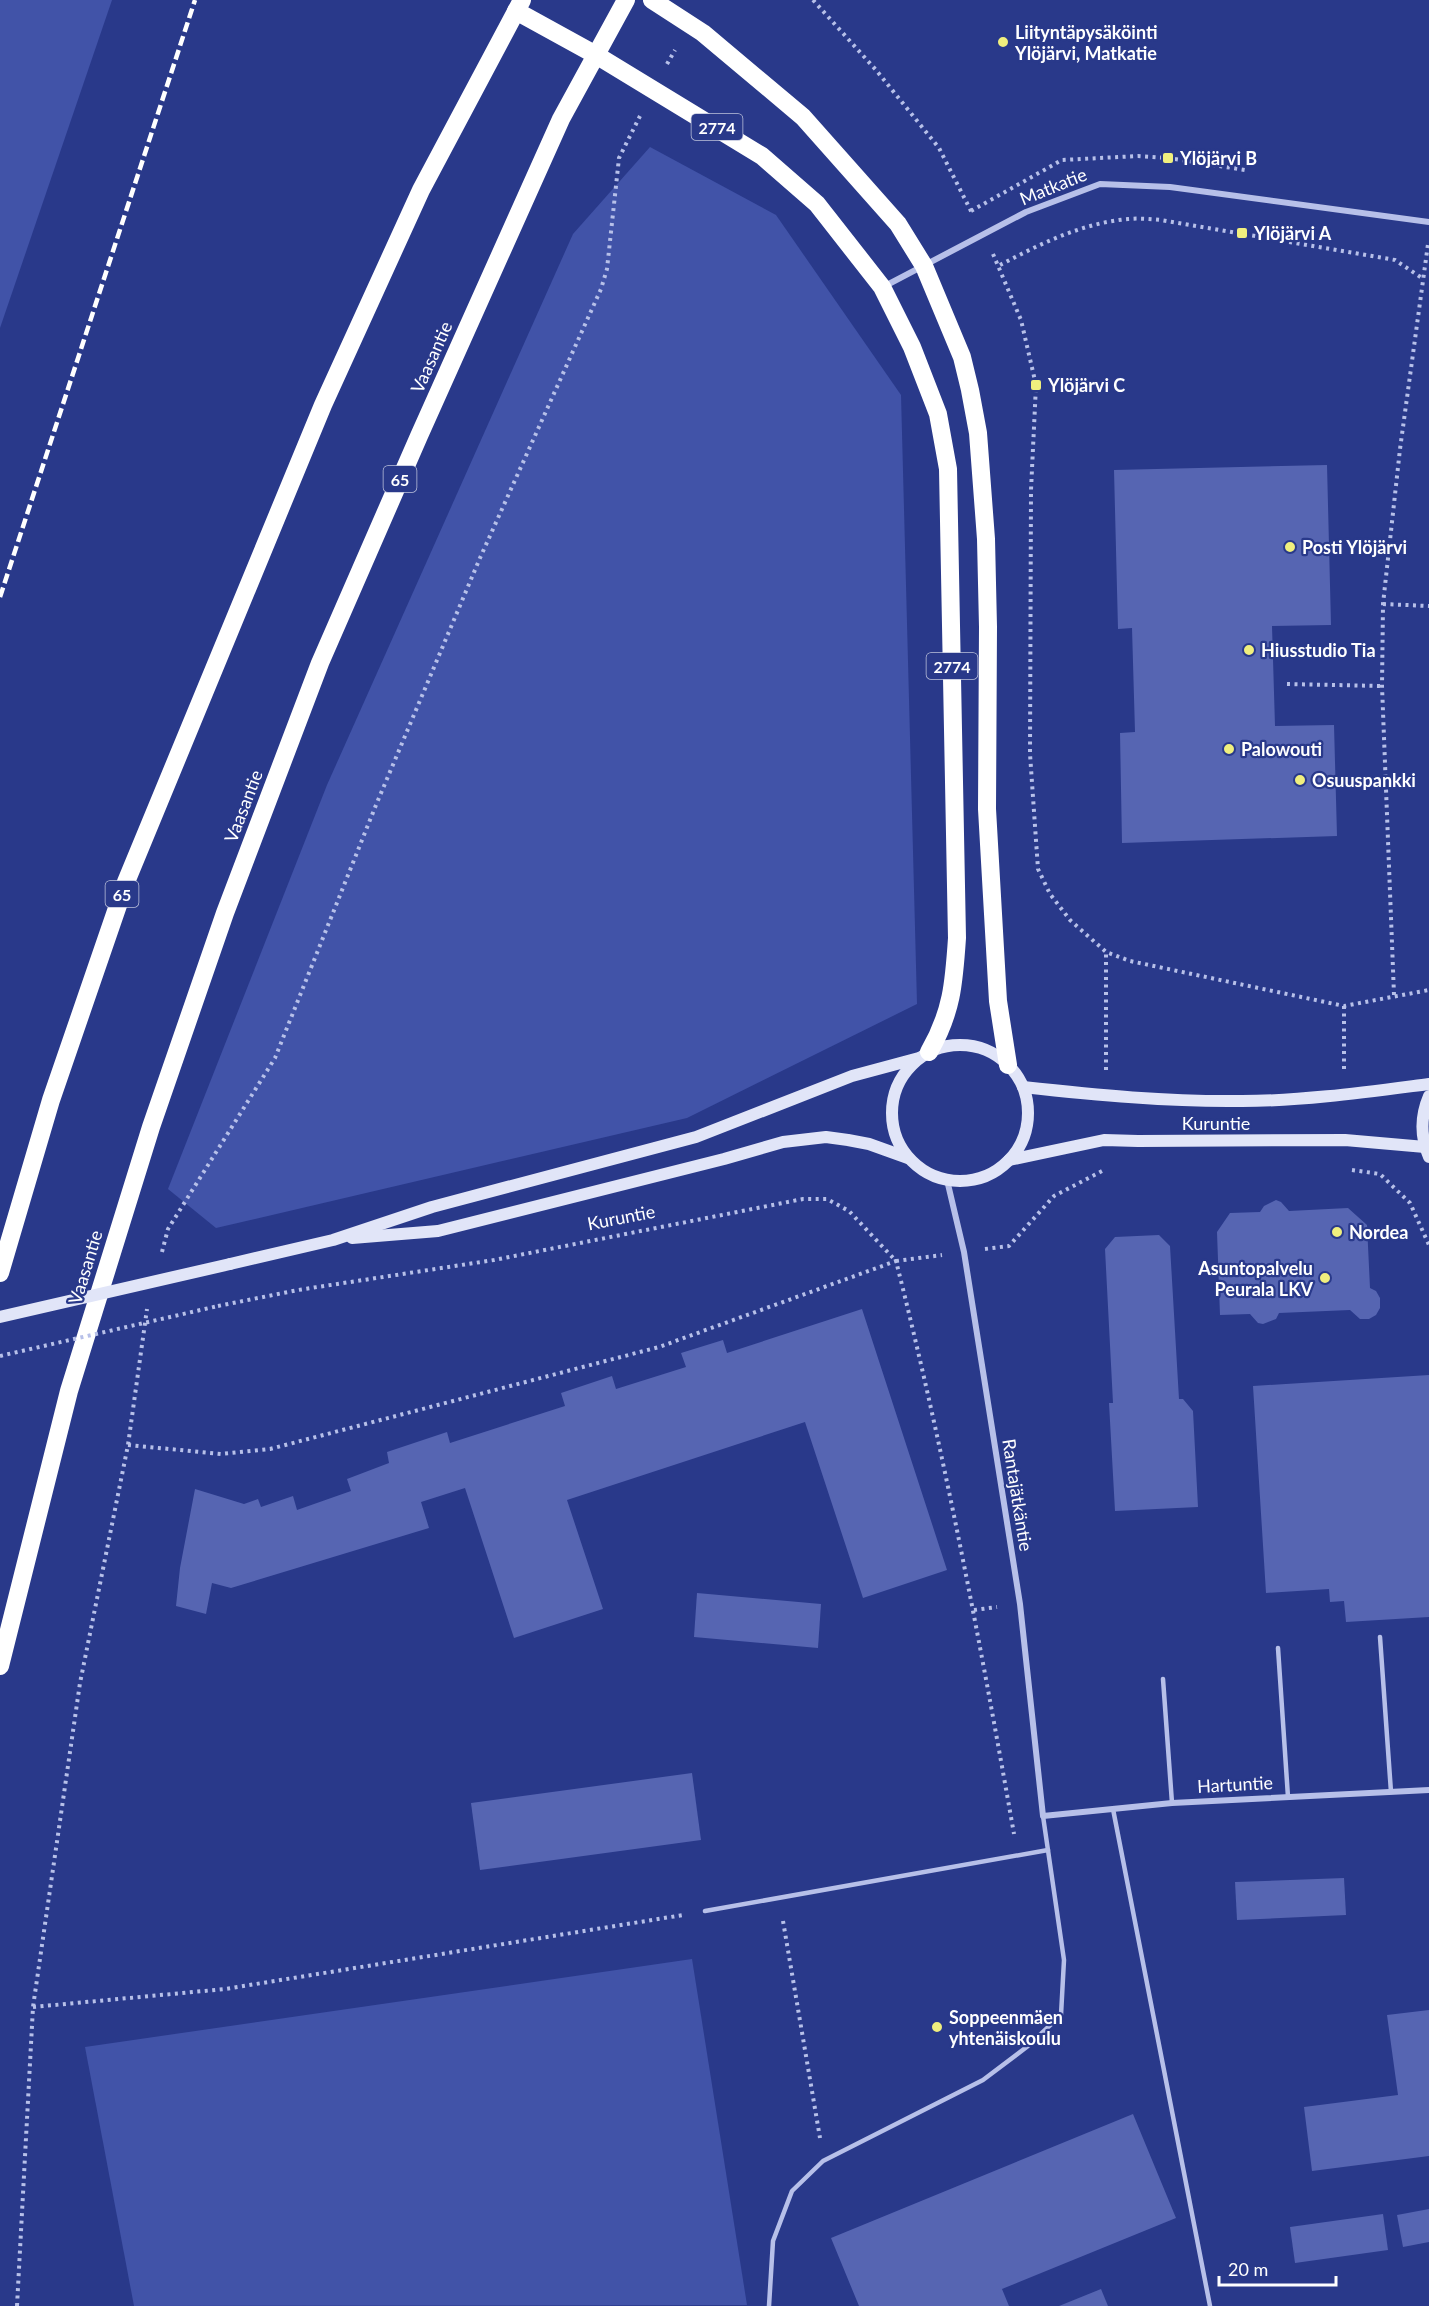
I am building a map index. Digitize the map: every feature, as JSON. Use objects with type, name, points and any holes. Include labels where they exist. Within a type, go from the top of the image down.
[{"type":"highway","name":"Vaasantie","points":[[0,1666],[69,1391],[151,1127],[229,902],[320,663],[405,468],[561,119],[626,0]]},
{"type":"highway","name":"2774","points":[[652,0],[703,33],[803,117],[898,224],[924,266],[962,357],[978,434],[986,539],[987,808],[998,1001],[1008,1065]]},
{"type":"highway","name":"2774","points":[[519,5],[762,156],[817,204],[882,287],[912,347],[938,414],[948,469],[957,938],[951,1001],[942,1028],[924,1055]]},
{"type":"highway","name":"65","points":[[0,1273],[51,1100],[126,882],[323,405],[421,190],[519,5]]},
{"type":"main road","points":[[949,1045],[970,1046],[991,1052],[1008,1065],[1023,1087],[1028,1106],[1027,1126],[1021,1144],[1009,1161],[987,1176],[974,1180],[947,1180],[926,1173],[908,1158],[895,1137],[891,1112],[896,1087],[902,1076],[924,1055],[949,1045]]},
{"type":"main road","name":"Kuruntie","points":[[0,1317],[333,1240],[432,1206],[696,1137],[852,1076],[924,1055]]},
{"type":"main road","name":"Kuruntie","points":[[1023,1087],[1106,1096],[1243,1101],[1344,1094],[1429,1084]]},
{"type":"main road","points":[[1427,1152],[1422,1131],[1423,1114],[1429,1096]]},
{"type":"main road","name":"Kuruntie","points":[[333,1240],[438,1231],[702,1165],[783,1142],[826,1137],[869,1144],[908,1158]]},
{"type":"main road","name":"Kuruntie","points":[[1009,1161],[1104,1140],[1346,1140],[1427,1152]]},
{"type":"street","name":"Matkatie","points":[[882,287],[1026,212],[1100,184],[1170,187],[1429,222]]},
{"type":"street","name":"Rantajätkäntie","points":[[947,1180],[964,1252],[1020,1604],[1043,1816]]},
{"type":"street","name":"Hartuntie","points":[[1043,1816],[1172,1803],[1429,1790]]},
{"type":"lane","points":[[1380,1637],[1391,1792]]},
{"type":"lane","points":[[1278,1648],[1288,1797]]},
{"type":"lane","points":[[1163,1679],[1172,1803]]},
{"type":"lane","points":[[1113,1809],[1210,2306]]},
{"type":"lane","points":[[769,2306],[773,2241],[792,2191],[824,2161],[983,2080],[1028,2046],[1061,2015],[1064,1960],[1043,1816]]},
{"type":"lane","points":[[705,1911],[779,1896],[1048,1850]]},
{"type":"path","points":[[813,0],[876,70],[939,148],[1000,265],[1021,320],[1036,386],[1031,490],[1030,754],[1038,869],[1050,894],[1070,920],[1106,952],[1130,961],[1344,1006],[1429,990]]},
{"type":"path","points":[[159,1262],[168,1229],[275,1058],[376,805],[480,558],[602,289],[607,269],[619,158],[689,24]]},
{"type":"path","points":[[1000,265],[1053,238],[1092,226],[1128,219],[1161,220],[1395,260],[1422,278]]},
{"type":"path","points":[[1394,995],[1382,687],[1383,603],[1400,449],[1429,238]]},
{"type":"path","points":[[1383,603],[1429,606]]},
{"type":"path","points":[[1287,684],[1382,687]]},
{"type":"path","points":[[1106,952],[1106,1096]]},
{"type":"path","points":[[1103,1170],[1104,1140]]},
{"type":"path","points":[[1341,1168],[1380,1174],[1410,1203],[1429,1245]]},
{"type":"path","points":[[128,1445],[221,1454],[270,1449],[659,1347],[896,1261],[1009,1246],[1054,1196],[1103,1170],[1110,1170]]},
{"type":"path","name":"Kuruntie","points":[[0,1356],[298,1290],[494,1260],[803,1199],[827,1199],[849,1211],[896,1261]]},
{"type":"path","points":[[896,1261],[925,1377],[974,1610],[1017,1855]]},
{"type":"path","points":[[17,2306],[33,2007],[80,1683],[128,1445],[147,1306]]},
{"type":"path","points":[[779,1896],[824,2161]]},
{"type":"path","points":[[33,2007],[225,1989],[705,1911]]},
{"type":"shaded area","points":[[0,0],[112,0],[0,328]]},
{"type":"shaded area","points":[[650,147],[776,215],[901,395],[917,1004],[687,1118],[216,1228],[168,1189],[327,785],[573,234]]},
{"type":"shaded area","points":[[692,1959],[747,2305],[134,2306],[85,2047]]},
{"type":"building","points":[[1327,465],[1331,625],[1272,626],[1275,726],[1334,725],[1337,836],[1122,843],[1120,733],[1135,732],[1132,628],[1118,629],[1114,470]]},
{"type":"building","points":[[1276,1200],[1289,1211],[1348,1208],[1367,1225],[1370,1288],[1376,1291],[1380,1298],[1380,1308],[1376,1315],[1369,1319],[1360,1319],[1350,1310],[1279,1313],[1276,1319],[1263,1324],[1258,1323],[1250,1314],[1220,1315],[1217,1232],[1230,1213],[1260,1212],[1264,1206]]},
{"type":"building","points":[[1159,1235],[1170,1246],[1179,1399],[1183,1399],[1193,1411],[1198,1507],[1115,1511],[1109,1403],[1113,1403],[1105,1249],[1115,1237]]},
{"type":"building","points":[[862,1309],[947,1570],[863,1598],[805,1422],[567,1500],[603,1609],[514,1638],[465,1488],[421,1502],[429,1528],[231,1588],[212,1583],[206,1614],[176,1606],[180,1568],[195,1489],[244,1504],[258,1499],[261,1507],[293,1496],[297,1510],[351,1491],[347,1479],[389,1463],[387,1452],[447,1432],[450,1443],[565,1406],[561,1393],[612,1376],[616,1389],[686,1367],[681,1353],[723,1340],[727,1353]]},
{"type":"building","points":[[1429,1375],[1429,1617],[1346,1622],[1344,1601],[1330,1602],[1329,1589],[1266,1593],[1253,1386]]},
{"type":"building","points":[[697,1593],[821,1604],[818,1648],[694,1637]]},
{"type":"building","points":[[692,1773],[701,1840],[480,1870],[471,1803]]},
{"type":"building","points":[[1344,1878],[1346,1915],[1237,1920],[1235,1882]]},
{"type":"building","points":[[1429,2010],[1429,2156],[1312,2171],[1304,2107],[1398,2095],[1387,2015]]},
{"type":"building","points":[[1133,2114],[1176,2218],[1002,2289],[1009,2306],[859,2306],[831,2238]]},
{"type":"building","points":[[1429,2209],[1429,2242],[1403,2247],[1397,2215]]},
{"type":"building","points":[[1383,2214],[1388,2250],[1295,2263],[1290,2227]]},
{"type":"building","points":[[1101,2289],[1108,2306],[1059,2306]]},
{"type":"railway","points":[[0,597],[195,0]]},
{"type":"place","name":"Liityntäpysäköinti Ylöjärvi, Matkatie","points":[[1003,42]]},
{"type":"place","name":"Ylöjärvi B","points":[[1168,158]]},
{"type":"place","name":"Ylöjärvi A","points":[[1242,233]]},
{"type":"place","name":"Ylöjärvi C","points":[[1036,385]]},
{"type":"place","name":"Posti Ylöjärvi","points":[[1290,547]]},
{"type":"place","name":"Hiusstudio Tia","points":[[1249,650]]},
{"type":"place","name":"Palowouti","points":[[1229,749]]},
{"type":"place","name":"Osuuspankki","points":[[1300,780]]},
{"type":"place","name":"Nordea","points":[[1337,1232]]},
{"type":"place","name":"Asuntopalvelu Peurala LKV","points":[[1325,1278]]},
{"type":"place","name":"Soppeenmäen yhtenäiskoulu","points":[[937,2027]]}]
